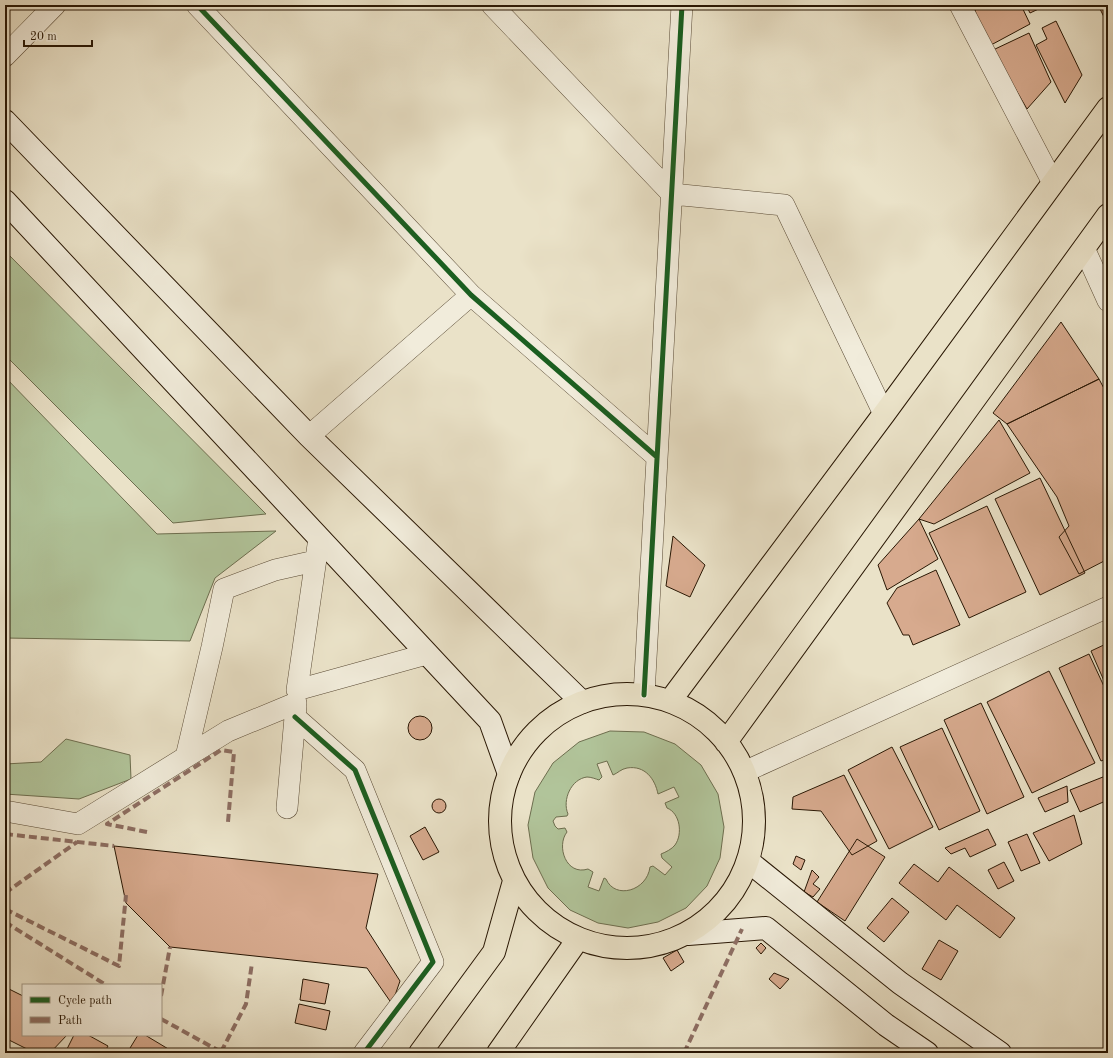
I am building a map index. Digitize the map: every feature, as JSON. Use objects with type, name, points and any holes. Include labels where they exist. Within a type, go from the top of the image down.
[{"type":"main road","points":[[670,701],[884,414],[1108,108]]},
{"type":"main road","points":[[5,121],[309,436],[582,702]]},
{"type":"main road","points":[[5,201],[490,721],[509,774]]},
{"type":"main road","points":[[726,742],[1108,215]]},
{"type":"main road","points":[[688,934],[714,915],[734,890],[748,860],[754,831],[752,801],[744,772],[726,742],[700,718],[670,701],[644,695],[613,694],[582,702],[551,719],[526,743],[509,774],[500,810],[502,846],[514,881],[541,916],[578,939],[614,949],[652,947],[688,934],[766,928],[886,1025],[927,1053]]},
{"type":"main road","points":[[748,860],[900,983],[1000,1053]]},
{"type":"main road","points":[[420,1053],[494,952],[514,881]]},
{"type":"main road","points":[[498,1053],[578,939]]},
{"type":"main road","points":[[886,1025],[908,1053]]},
{"type":"street","points":[[5,56],[56,5]]},
{"type":"street","points":[[196,5],[471,295],[657,457]]},
{"type":"street","points":[[492,5],[672,194],[784,205],[884,414]]},
{"type":"street","points":[[644,695],[682,5]]},
{"type":"street","points":[[960,5],[1053,183]]},
{"type":"street","points":[[1084,248],[1108,301]]},
{"type":"street","points":[[309,436],[471,295]]},
{"type":"street","points":[[287,808],[296,703],[319,538]]},
{"type":"street","points":[[186,757],[224,589],[275,570],[315,561]]},
{"type":"street","points":[[744,772],[1108,608]]},
{"type":"street","points":[[5,811],[78,824],[228,731],[296,703],[427,654]]},
{"type":"street","points":[[296,703],[355,770],[433,962],[364,1053]]},
{"type":"green space","points":[[5,251],[266,514],[173,523],[5,355]]},
{"type":"green space","points":[[5,377],[157,534],[276,531],[215,578],[190,641],[5,638]]},
{"type":"green space","points":[[610,731],[644,732],[675,744],[701,765],[718,794],[724,827],[720,858],[707,886],[686,908],[658,922],[628,928],[598,923],[570,910],[548,888],[533,858],[528,825],[535,792],[553,763],[579,742]],"holes":[[[607,761],[613,775],[625,769],[639,769],[644,771],[652,778],[658,794],[674,787],[679,797],[665,803],[667,808],[675,814],[679,824],[679,835],[674,846],[661,854],[662,858],[672,867],[665,875],[653,866],[650,867],[648,875],[637,887],[623,891],[610,885],[604,878],[599,891],[588,887],[593,872],[588,869],[580,870],[574,868],[565,858],[563,845],[567,832],[565,828],[558,829],[553,821],[556,817],[567,816],[567,797],[569,791],[576,782],[587,777],[599,780],[602,777],[597,764]]]},
{"type":"green space","points":[[66,739],[130,755],[131,779],[79,799],[5,794],[5,764],[41,762]]},
{"type":"building","points":[[974,5],[1021,5],[1030,24],[991,45],[976,14]]},
{"type":"building","points":[[1026,5],[1047,5],[1030,13]]},
{"type":"building","points":[[1098,5],[1108,5],[1108,25]]},
{"type":"building","points":[[1056,21],[1082,75],[1065,103],[1036,45],[1047,39],[1042,28]]},
{"type":"building","points":[[1029,33],[1051,82],[1027,109],[993,50]]},
{"type":"building","points":[[1061,322],[1099,379],[1007,424],[993,413]]},
{"type":"building","points":[[1099,379],[1108,396],[1108,559],[1079,574],[1059,537],[1069,526],[1057,497],[1007,424]]},
{"type":"building","points":[[999,420],[1030,473],[934,524],[919,519]]},
{"type":"building","points":[[1040,478],[1085,573],[1040,595],[995,499]]},
{"type":"building","points":[[987,506],[1026,592],[969,618],[929,533]]},
{"type":"building","points":[[919,519],[938,559],[887,590],[878,565]]},
{"type":"building","points":[[673,536],[705,565],[690,597],[666,586]]},
{"type":"building","points":[[936,570],[960,625],[913,645],[909,635],[903,635],[887,603],[897,588]]},
{"type":"building","points":[[1108,643],[1108,690],[1091,651]]},
{"type":"building","points":[[1089,654],[1108,695],[1108,758],[1101,761],[1059,668]]},
{"type":"building","points":[[1049,671],[1095,763],[1032,793],[987,702]]},
{"type":"building","points":[[981,703],[1024,797],[987,814],[944,720]]},
{"type":"building","points":[[420,716],[428,720],[432,728],[428,736],[420,740],[412,736],[408,728],[412,720]]},
{"type":"building","points":[[942,728],[980,811],[939,830],[900,747]]},
{"type":"building","points":[[892,747],[933,827],[889,849],[848,770]]},
{"type":"building","points":[[844,775],[877,841],[852,855],[821,811],[792,809],[793,797]]},
{"type":"building","points":[[1108,775],[1108,800],[1080,812],[1070,790]]},
{"type":"building","points":[[1067,786],[1068,802],[1045,812],[1038,798]]},
{"type":"building","points":[[439,799],[444,801],[446,806],[444,811],[439,813],[434,811],[432,806],[434,801]]},
{"type":"building","points":[[1074,815],[1082,844],[1049,861],[1033,833]]},
{"type":"building","points":[[425,827],[439,852],[423,860],[410,836]]},
{"type":"building","points":[[988,829],[996,845],[970,857],[965,848],[951,854],[945,848]]},
{"type":"building","points":[[1027,834],[1040,863],[1021,871],[1008,842]]},
{"type":"building","points":[[857,839],[885,857],[845,921],[817,902]]},
{"type":"building","points":[[114,846],[378,874],[366,928],[400,981],[392,1004],[367,968],[170,947],[126,903]]},
{"type":"building","points":[[796,856],[805,860],[801,870],[793,864]]},
{"type":"building","points":[[1004,862],[1014,881],[998,889],[988,870]]},
{"type":"building","points":[[914,864],[938,882],[949,867],[1015,918],[1000,938],[957,905],[946,920],[899,883]]},
{"type":"building","points":[[812,870],[819,877],[813,884],[820,889],[813,897],[804,892]]},
{"type":"building","points":[[892,898],[909,912],[884,942],[867,928]]},
{"type":"building","points":[[939,940],[958,951],[941,980],[922,969]]},
{"type":"building","points":[[761,943],[766,948],[761,954],[756,948]]},
{"type":"building","points":[[677,950],[684,962],[671,971],[663,958]]},
{"type":"building","points":[[774,973],[789,979],[780,989],[769,979]]},
{"type":"building","points":[[303,979],[329,984],[325,1004],[300,1000]]},
{"type":"building","points":[[5,987],[22,996],[22,1036],[66,1036],[50,1053],[35,1053],[5,1038]]},
{"type":"building","points":[[299,1004],[330,1011],[326,1030],[295,1023]]},
{"type":"building","points":[[74,1036],[90,1036],[108,1046],[104,1053],[65,1053]]},
{"type":"building","points":[[137,1036],[147,1036],[175,1053],[127,1053]]},
{"type":"marked path","points":[[147,832],[107,824],[221,750],[234,752],[228,822]]},
{"type":"marked path","points":[[5,834],[114,846]]},
{"type":"marked path","points":[[5,893],[77,842]]},
{"type":"marked path","points":[[5,909],[119,966],[126,895]]},
{"type":"marked path","points":[[5,922],[104,984]]},
{"type":"marked path","points":[[684,1053],[742,929]]},
{"type":"marked path","points":[[162,991],[170,947]]},
{"type":"marked path","points":[[221,1052],[246,1004],[252,963]]},
{"type":"marked path","points":[[162,1020],[223,1053]]},
{"type":"cycle path","points":[[197,5],[471,295],[657,457]]},
{"type":"cycle path","points":[[644,695],[682,5]]},
{"type":"cycle path","points":[[295,717],[355,770],[433,962],[364,1053]]}]
